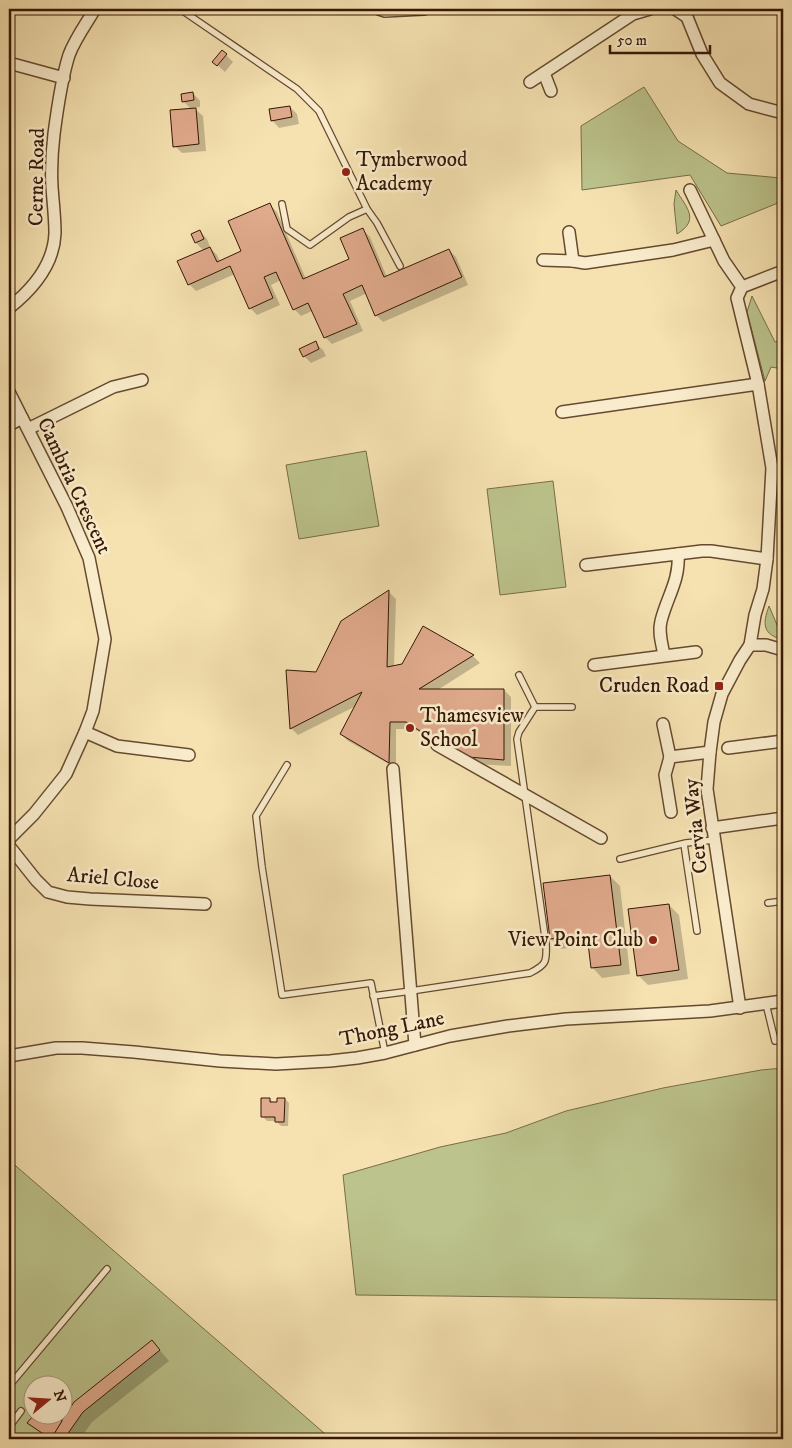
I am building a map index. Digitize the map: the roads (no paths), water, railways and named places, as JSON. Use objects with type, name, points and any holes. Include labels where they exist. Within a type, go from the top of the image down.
[{"type":"street","name":"Cerne Road","points":[[9,308],[25,296],[39,278],[50,258],[55,235],[52,188],[54,133],[69,56],[76,40],[95,9]]},
{"type":"street","points":[[379,9],[385,11],[424,9]]},
{"type":"street","points":[[530,82],[633,14],[650,9]]},
{"type":"street","points":[[674,9],[687,17],[702,54],[720,83],[749,104],[783,113]]},
{"type":"street","points":[[9,63],[64,78]]},
{"type":"street","points":[[544,73],[551,91]]},
{"type":"street","points":[[690,190],[724,261],[742,287],[783,271]]},
{"type":"street","points":[[570,232],[573,261]]},
{"type":"street","points":[[543,260],[585,263],[674,250],[714,240]]},
{"type":"street","name":"Cervia Way","points":[[740,1008],[707,789],[714,722],[722,694],[740,660],[750,646],[755,615],[763,589],[767,559],[772,468],[758,384],[737,298],[742,287]]},
{"type":"street","points":[[28,430],[113,387],[142,380]]},
{"type":"street","points":[[562,412],[758,384]]},
{"type":"street","name":"Cambria Crescent","points":[[9,392],[67,507],[89,558],[105,639],[93,711],[66,774],[34,814],[9,839]]},
{"type":"street","points":[[9,425],[22,418]]},
{"type":"street","points":[[586,566],[711,551],[767,559]]},
{"type":"street","points":[[664,656],[660,635],[661,621],[676,582],[679,563],[678,554]]},
{"type":"street","points":[[750,646],[766,645],[783,650]]},
{"type":"street","points":[[594,665],[696,652]]},
{"type":"street","points":[[663,724],[670,757],[665,775],[670,812]]},
{"type":"street","points":[[85,732],[118,746],[189,755]]},
{"type":"street","points":[[728,748],[783,741]]},
{"type":"street","points":[[437,746],[600,838]]},
{"type":"street","points":[[670,757],[710,752]]},
{"type":"street","points":[[393,769],[415,1046]]},
{"type":"street","points":[[712,828],[783,818]]},
{"type":"street","name":"Ariel Close","points":[[9,846],[48,892],[67,897],[205,904]]},
{"type":"street","name":"Thong Lane","points":[[9,1056],[56,1048],[82,1048],[276,1064],[330,1061],[385,1053],[450,1036],[488,1029],[566,1019],[654,1015],[740,1008],[783,1001]]},
{"type":"lane","points":[[180,9],[297,89],[318,111],[367,209],[377,223],[400,266]]},
{"type":"lane","points":[[282,204],[287,228],[310,245],[349,216],[367,209]]},
{"type":"lane","points":[[519,675],[535,707]]},
{"type":"lane","points":[[535,707],[572,707]]},
{"type":"lane","points":[[373,996],[411,992],[530,973],[545,963],[546,944],[517,736],[535,707]]},
{"type":"lane","points":[[287,764],[256,816],[282,995],[370,983],[385,1053]]},
{"type":"lane","points":[[620,859],[684,844],[714,840]]},
{"type":"lane","points":[[684,844],[697,931]]},
{"type":"lane","points":[[768,903],[783,901]]},
{"type":"lane","points":[[766,1004],[775,1041],[783,1040]]},
{"type":"lane","points":[[9,1386],[107,1269]]},
{"type":"lane","points":[[9,1427],[21,1411]]},
{"type":"place","name":"Tymberwood Academy","points":[[346,172]]},
{"type":"place","name":"Cruden Road","points":[[719,686]]},
{"type":"place","name":"Thamesview School","points":[[410,728]]},
{"type":"place","name":"View Point Club","points":[[653,940]]}]
